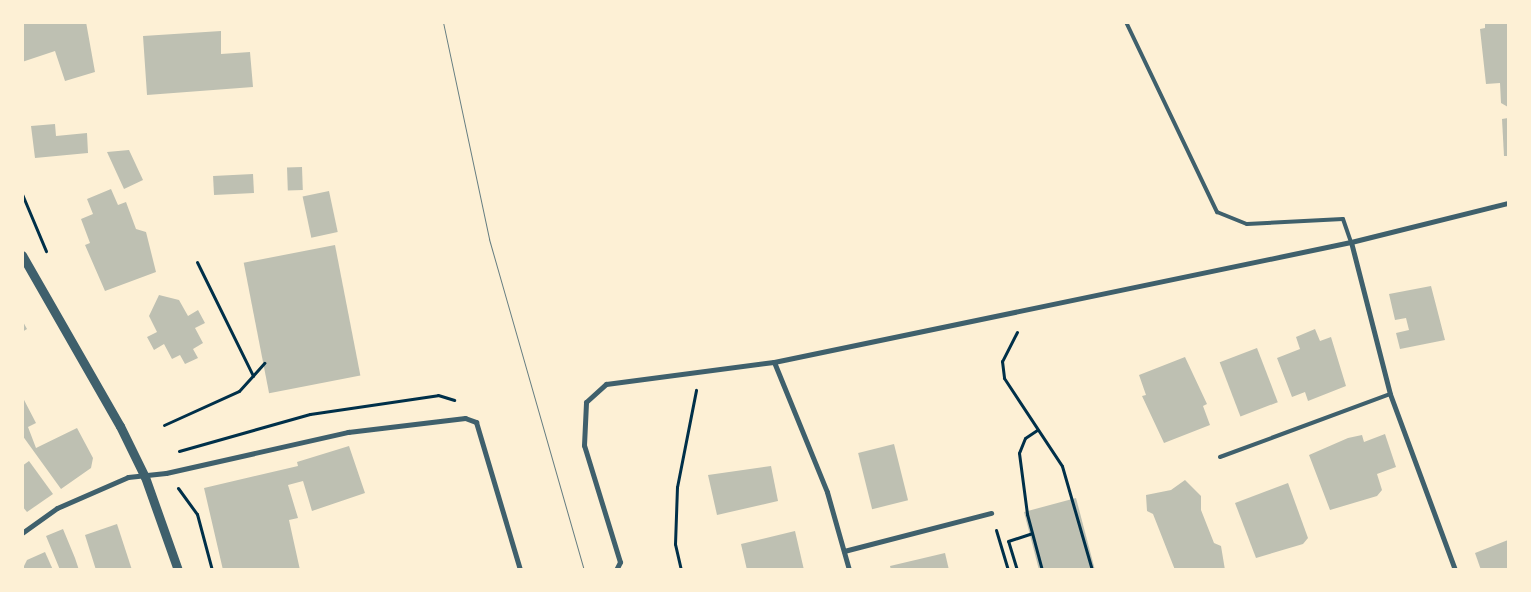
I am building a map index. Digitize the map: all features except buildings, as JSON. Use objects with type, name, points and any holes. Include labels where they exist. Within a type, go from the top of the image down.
[{"type":"street","points":[[616,570],[620,562],[584,445],[586,402],[606,384],[774,362],[1351,242],[1508,203]]},
{"type":"street","points":[[1351,242],[1390,394],[1455,570]]},
{"type":"street","points":[[22,255],[145,477],[178,570]]},
{"type":"street","points":[[774,362],[827,492],[848,570]]},
{"type":"street","points":[[22,533],[57,508],[128,477],[145,477],[348,432],[465,418],[476,422],[520,570]]},
{"type":"street","points":[[844,551],[991,513]]},
{"type":"lane","points":[[1126,22],[1216,212],[1247,224],[1344,219],[1351,242]]},
{"type":"lane","points":[[1220,457],[1390,394]]},
{"type":"path","points":[[197,262],[253,376]]},
{"type":"path","points":[[1018,332],[1006,349],[1002,369],[1037,430],[1062,466],[1092,570]]},
{"type":"path","points":[[164,425],[239,391],[264,363]]},
{"type":"path","points":[[681,570],[675,544],[677,487],[699,372]]},
{"type":"path","points":[[1037,430],[1025,438],[1019,453],[1032,533],[1042,570]]},
{"type":"path","points":[[1017,570],[1008,541],[1032,533]]},
{"type":"path","points":[[1000,542],[1008,570]]},
{"type":"tram line","points":[[443,22],[489,239],[584,570]]}]
